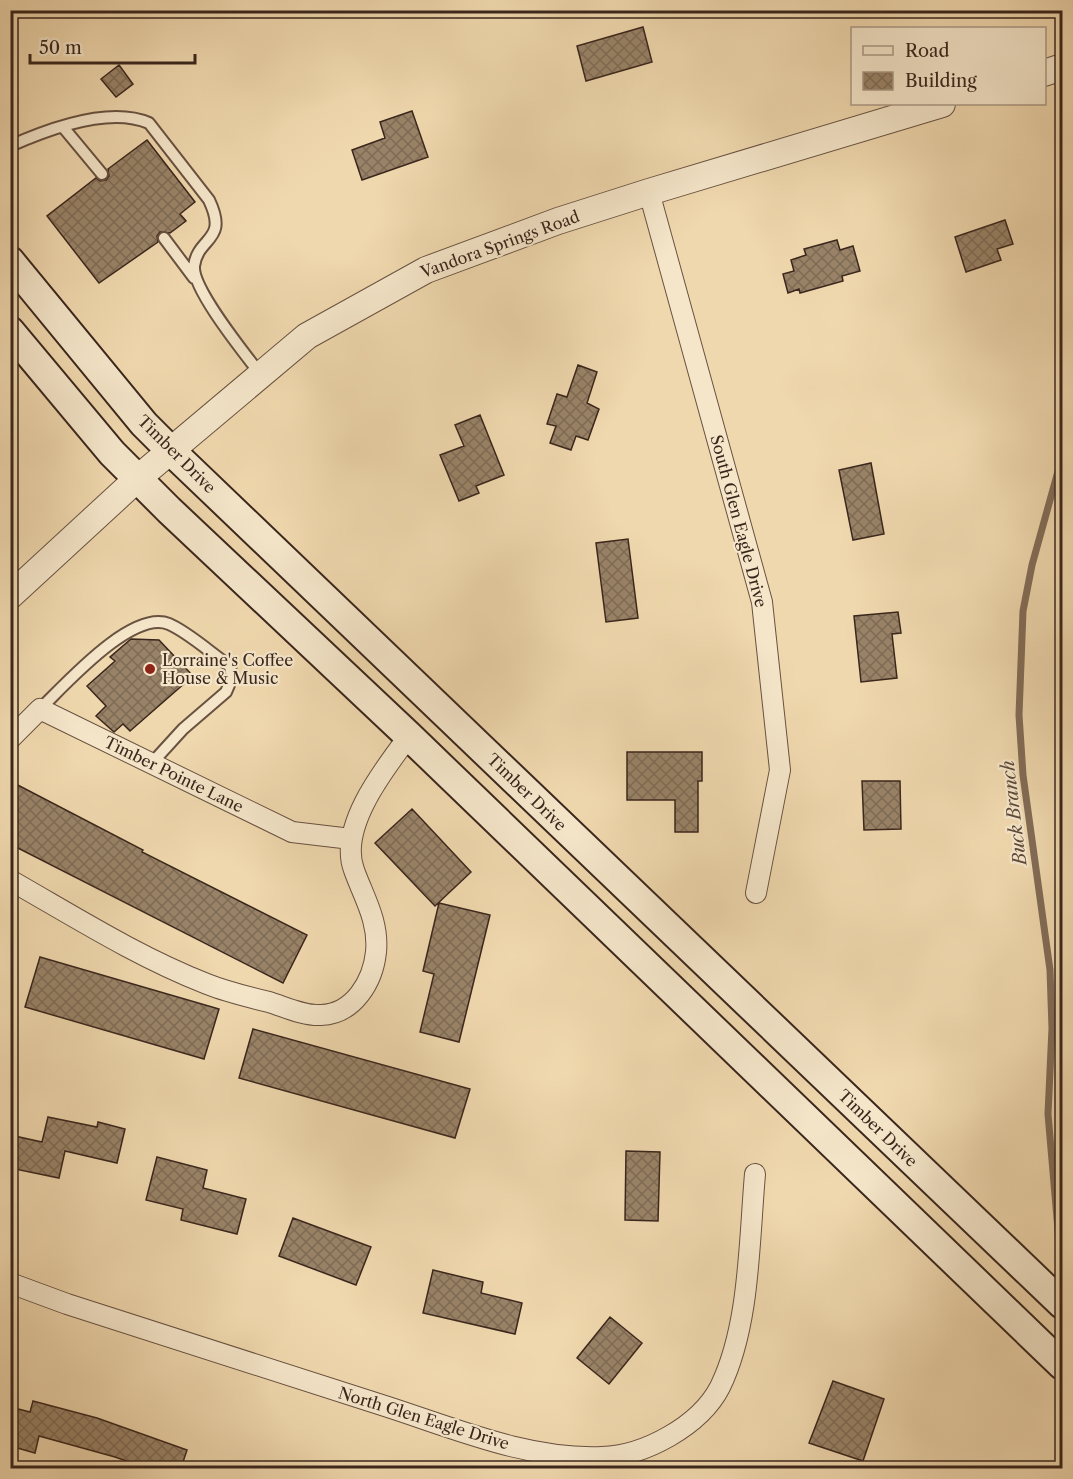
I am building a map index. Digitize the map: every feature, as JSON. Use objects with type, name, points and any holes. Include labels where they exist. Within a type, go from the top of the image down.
[{"type":"main road","name":"Timber Drive","points":[[10,261],[146,425],[171,451],[1062,1304]]},
{"type":"main road","points":[[10,331],[112,453],[137,479],[409,736],[1062,1365]]},
{"type":"street","points":[[1046,72],[1062,67]]},
{"type":"street","name":"Vandora Springs Road","points":[[10,596],[137,479],[307,336],[426,270],[558,221],[939,105]]},
{"type":"street","name":"South Glen Eagle Drive","points":[[650,192],[762,602],[780,771],[756,893]]},
{"type":"street","points":[[10,739],[40,709]]},
{"type":"street","name":"Timber Pointe Lane","points":[[40,709],[292,832],[351,839]]},
{"type":"street","points":[[10,880],[143,956],[210,986],[312,1015],[323,1016],[349,1004],[362,993],[374,966],[377,936],[372,914],[353,868],[351,839],[375,781],[409,736]]},
{"type":"street","name":"North Glen Eagle Drive","points":[[10,1283],[237,1359],[510,1445],[576,1457],[636,1453],[678,1431],[702,1410],[719,1388],[742,1310],[755,1174]]},
{"type":"lane","points":[[10,146],[41,132],[108,117],[136,117],[149,123],[209,200],[216,214],[216,229],[198,255],[194,267],[201,288]]},
{"type":"lane","points":[[63,127],[102,174]]},
{"type":"lane","points":[[164,238],[261,375]]},
{"type":"lane","points":[[40,709],[106,646],[136,627],[168,623],[230,666],[232,678],[226,692],[183,729],[152,764]]},
{"type":"building","points":[[643,27],[652,62],[586,81],[577,46]]},
{"type":"building","points":[[119,65],[133,84],[116,97],[101,79]]},
{"type":"building","points":[[412,111],[428,157],[362,180],[352,150],[385,138],[380,122]]},
{"type":"building","points":[[147,140],[195,202],[180,214],[186,221],[170,233],[160,232],[157,236],[158,242],[99,283],[47,216],[96,178],[100,181],[106,180],[109,176],[108,169]]},
{"type":"building","points":[[1005,220],[1013,244],[997,249],[1001,260],[966,272],[955,237]]},
{"type":"building","points":[[837,240],[840,250],[853,246],[860,271],[842,276],[843,281],[800,293],[799,289],[788,293],[783,274],[794,271],[791,260],[806,255],[804,249]]},
{"type":"building","points":[[578,365],[597,372],[587,403],[599,409],[588,440],[576,436],[571,450],[550,443],[556,426],[547,424],[557,394],[567,397]]},
{"type":"building","points":[[480,415],[504,475],[476,486],[479,493],[459,501],[440,455],[464,446],[455,425]]},
{"type":"building","points":[[871,463],[884,534],[853,540],[839,470]]},
{"type":"building","points":[[628,539],[638,618],[606,622],[596,543]]},
{"type":"building","points":[[898,612],[901,633],[892,634],[897,678],[861,682],[854,616]]},
{"type":"building","points":[[131,639],[159,640],[193,676],[130,731],[123,724],[114,732],[96,716],[106,706],[87,686],[115,661],[110,657]]},
{"type":"building","points":[[627,752],[702,752],[702,781],[698,781],[698,832],[675,832],[675,800],[627,800]]},
{"type":"building","points":[[10,781],[143,850],[142,852],[307,935],[283,983],[10,844]]},
{"type":"building","points":[[862,781],[900,781],[901,829],[864,830]]},
{"type":"building","points":[[412,809],[471,872],[435,906],[375,843]]},
{"type":"building","points":[[439,903],[490,915],[459,1042],[420,1032],[434,974],[423,971]]},
{"type":"building","points":[[40,957],[219,1009],[204,1059],[25,1007]]},
{"type":"building","points":[[253,1029],[470,1089],[455,1138],[239,1078]]},
{"type":"building","points":[[48,1117],[97,1127],[98,1122],[125,1129],[117,1163],[65,1151],[59,1178],[10,1168],[10,1135],[42,1142]]},
{"type":"building","points":[[626,1151],[660,1152],[658,1221],[625,1220]]},
{"type":"building","points":[[157,1157],[207,1170],[203,1188],[246,1199],[237,1234],[181,1220],[183,1209],[146,1200]]},
{"type":"building","points":[[293,1218],[371,1247],[356,1285],[279,1256]]},
{"type":"building","points":[[433,1270],[483,1282],[481,1293],[522,1303],[515,1334],[423,1313]]},
{"type":"building","points":[[610,1317],[642,1343],[609,1384],[577,1358]]},
{"type":"building","points":[[833,1381],[884,1399],[863,1461],[809,1443]]},
{"type":"building","points":[[33,1401],[97,1418],[187,1450],[181,1468],[133,1468],[135,1464],[115,1457],[39,1436],[35,1453],[10,1446],[10,1422],[14,1408],[30,1412]]},
{"type":"waterway","name":"Buck Branch","points":[[1062,457],[1032,565],[1023,611],[1019,715],[1023,775],[1050,970],[1052,1028],[1048,1114],[1062,1276]]},
{"type":"place","name":"Lorraine's Coffee House & Music","points":[[150,669]]}]
